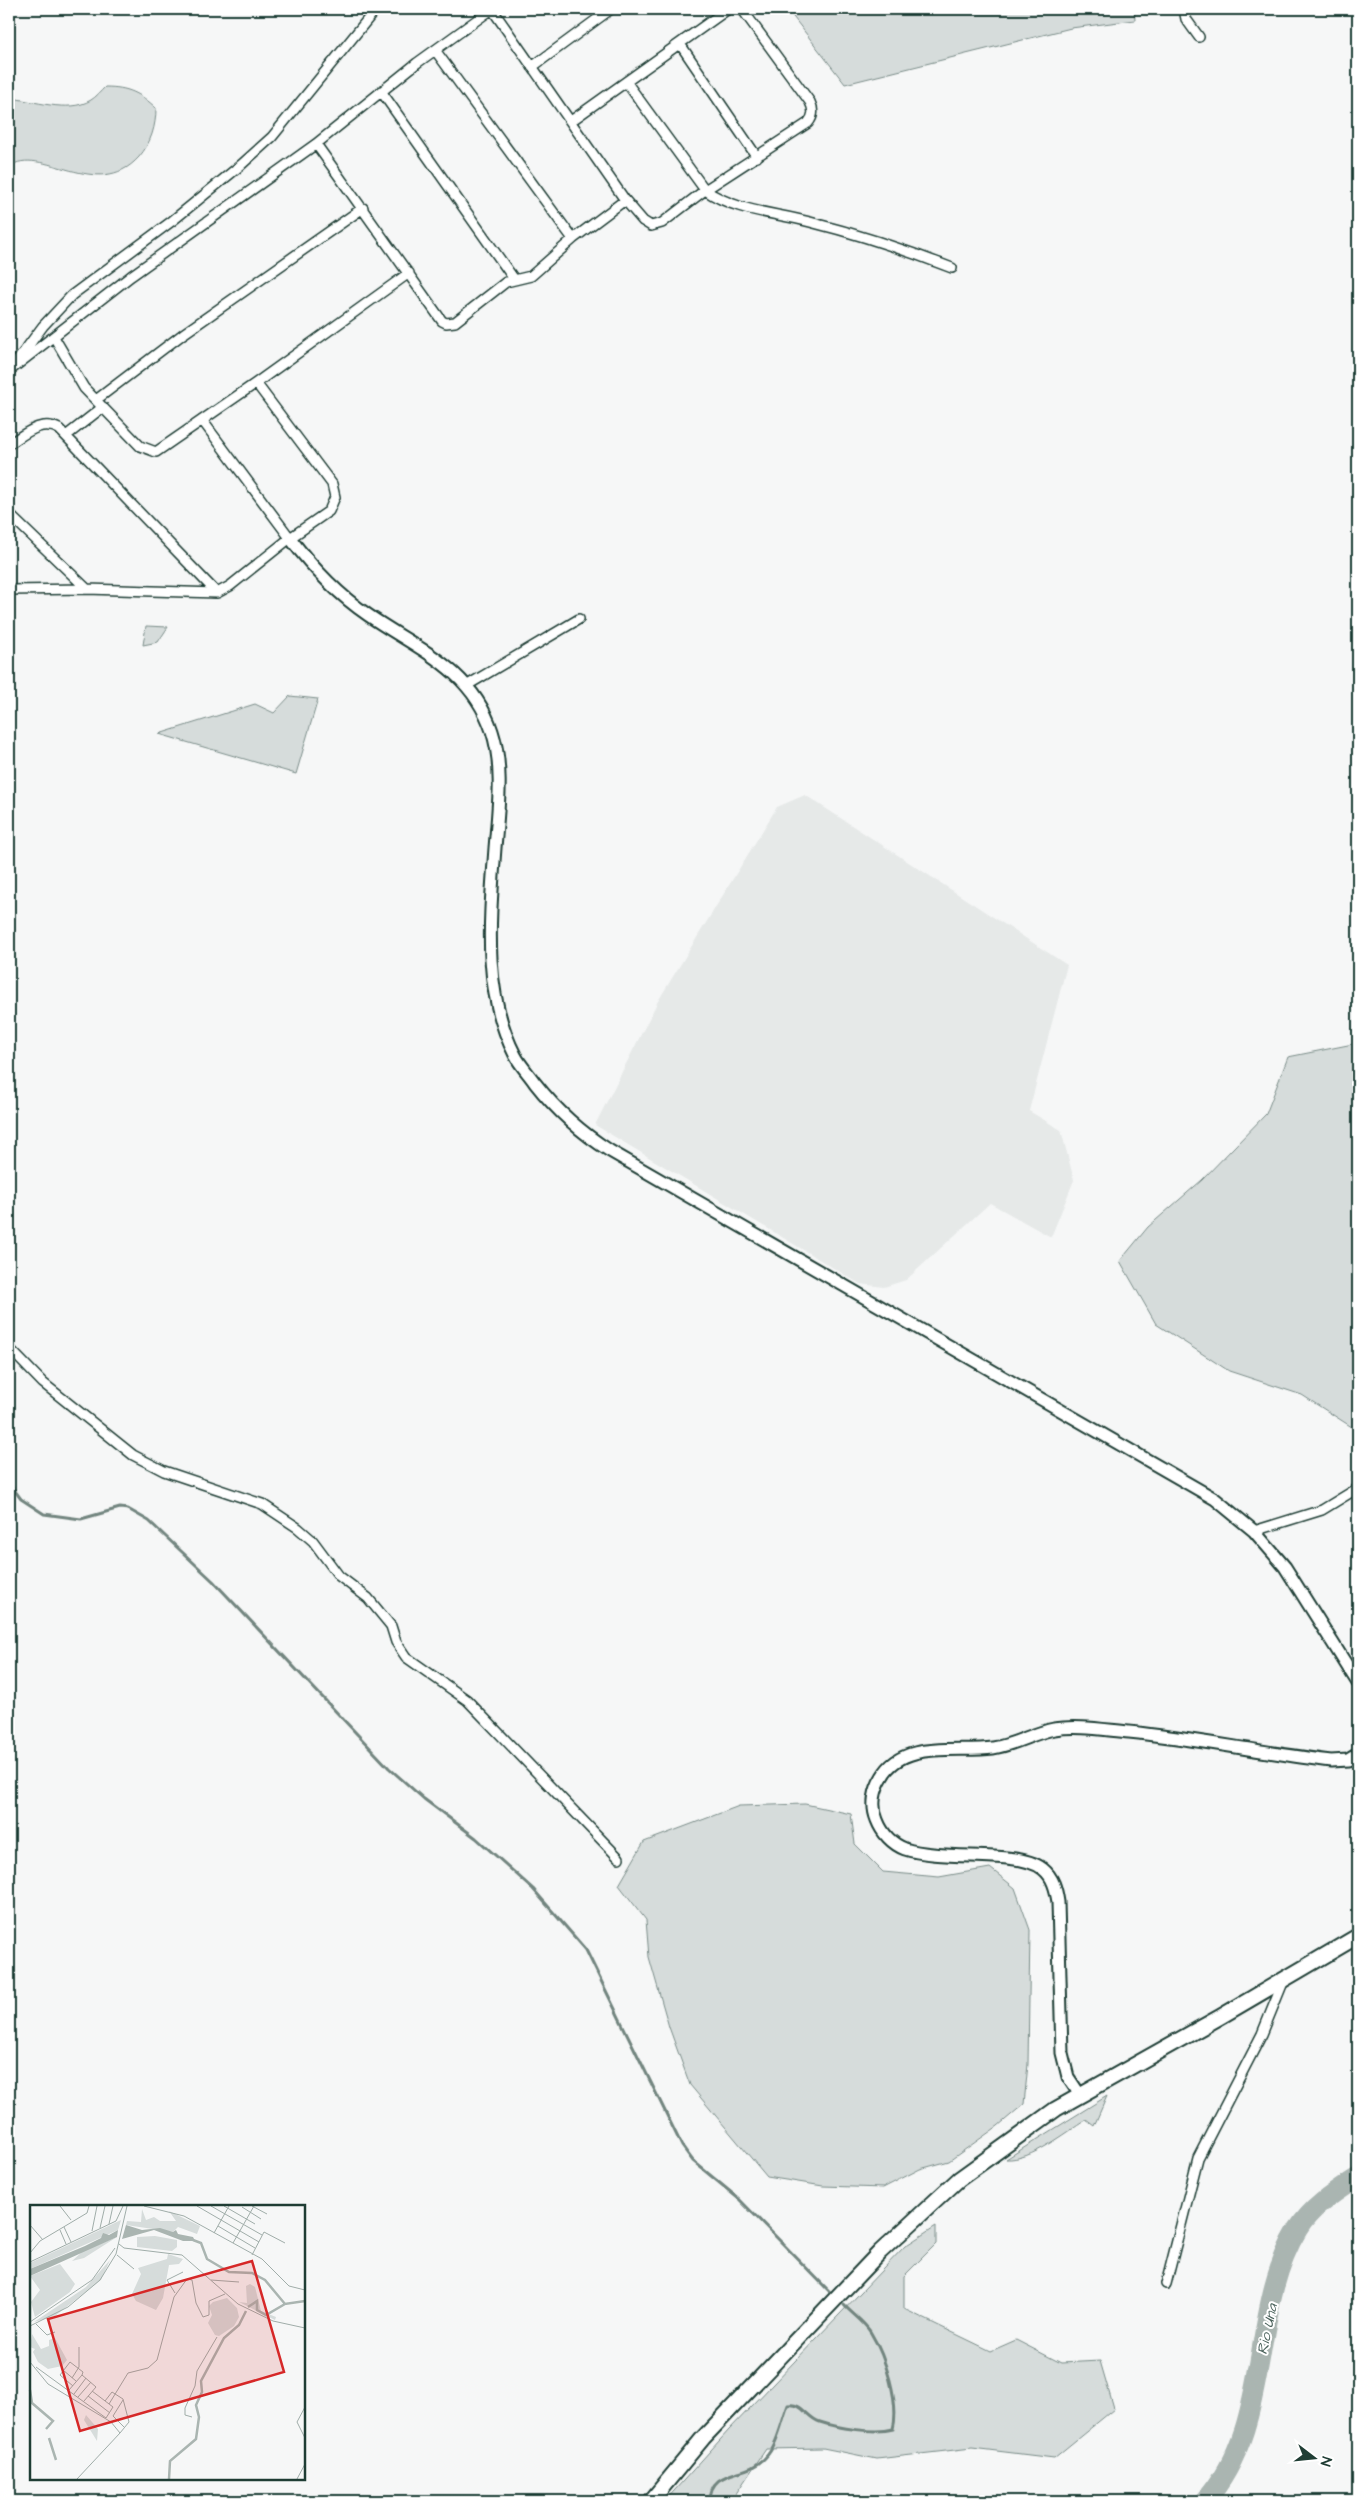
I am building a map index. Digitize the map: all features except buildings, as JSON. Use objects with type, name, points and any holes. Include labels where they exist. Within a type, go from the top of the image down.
[{"type":"main road","points":[[651,2501],[703,2438],[880,2252],[959,2179],[1021,2132],[1080,2095],[1358,1936]]},
{"type":"street","points":[[11,370],[43,326],[72,295],[172,221],[272,137],[376,9]]},
{"type":"street","points":[[11,370],[131,276],[316,144],[381,91],[492,9],[625,200],[643,221],[651,226],[656,226],[705,190],[808,123],[814,113],[810,102],[742,9]]},
{"type":"street","points":[[532,66],[612,9]]},
{"type":"street","points":[[571,121],[627,83],[728,9]]},
{"type":"street","points":[[1184,9],[1186,19],[1198,37]]},
{"type":"street","points":[[680,44],[757,157]]},
{"type":"street","points":[[435,50],[573,239]]},
{"type":"street","points":[[627,83],[705,190],[727,203],[750,210],[810,222],[952,268]]},
{"type":"street","points":[[381,91],[514,280]]},
{"type":"street","points":[[316,144],[442,321],[446,323],[454,322],[506,282],[531,276],[573,239],[625,200]]},
{"type":"street","points":[[96,400],[183,334],[363,208]]},
{"type":"street","points":[[54,338],[77,379],[140,446],[150,452],[160,450],[409,273]]},
{"type":"street","points":[[9,590],[87,589],[217,593],[230,586],[290,538],[329,511],[333,505],[335,492],[332,484],[256,383]]},
{"type":"street","points":[[66,436],[103,407]]},
{"type":"street","points":[[202,420],[307,559],[339,592],[366,614],[439,659],[466,686],[492,730],[497,758],[499,792],[491,919],[492,983],[499,1018],[516,1057],[550,1103],[587,1136],[610,1151],[1207,1494],[1254,1531],[1285,1567],[1358,1683]]},
{"type":"street","points":[[9,444],[43,425],[52,425],[66,436],[217,593]]},
{"type":"street","points":[[9,514],[87,589]]},
{"type":"street","points":[[466,686],[579,619]]},
{"type":"street","points":[[9,1348],[43,1383],[134,1455],[164,1471],[262,1504],[313,1540],[339,1576],[368,1598],[390,1626],[396,1642],[406,1657],[467,1700],[619,1858]]},
{"type":"street","points":[[1254,1531],[1322,1510],[1358,1488]]},
{"type":"street","points":[[1080,2095],[1068,2077],[1062,2053],[1058,1902],[1055,1886],[1042,1868],[1025,1861],[925,1852],[906,1849],[893,1842],[881,1830],[874,1812],[874,1796],[881,1777],[890,1766],[901,1758],[917,1752],[992,1749],[1054,1729],[1074,1728],[1169,1736],[1331,1761],[1348,1760],[1358,1754]]},
{"type":"street","points":[[1166,2284],[1198,2158],[1262,2034],[1284,1980]]},
{"type":"shaded area","points":[[787,9],[1134,9],[1135,20],[1071,28],[845,84]]},
{"type":"shaded area","points":[[105,87],[120,88],[133,92],[145,98],[156,108],[152,134],[147,146],[139,157],[123,170],[106,175],[88,174],[37,162],[22,162],[9,167],[9,98],[50,105],[72,106],[91,100]]},
{"type":"shaded area","points":[[146,626],[168,627],[158,642],[143,645]]},
{"type":"shaded area","points":[[290,696],[318,699],[296,774],[159,734],[255,704],[274,713]]},
{"type":"shaded area","points":[[805,795],[1067,965],[1029,1111],[1061,1130],[1074,1180],[1051,1237],[990,1203],[906,1280],[884,1287],[860,1284],[595,1125],[658,1001],[777,807]]},
{"type":"shaded area","points":[[1358,1043],[1358,1431],[1302,1395],[1229,1371],[1156,1324],[1120,1261],[1148,1227],[1202,1180],[1266,1114],[1288,1057]]},
{"type":"shaded area","points":[[805,1804],[851,1814],[855,1844],[883,1872],[939,1877],[990,1868],[1015,1888],[1030,1930],[1028,2064],[1024,2104],[998,2126],[949,2161],[920,2169],[883,2188],[823,2186],[767,2177],[690,2085],[669,2027],[649,1957],[646,1920],[619,1885],[644,1842],[739,1806]]},
{"type":"shaded area","points":[[1107,2096],[1094,2126],[1086,2120],[1037,2151],[1026,2156],[1006,2159]]},
{"type":"shaded area","points":[[936,2226],[936,2244],[904,2276],[904,2309],[991,2351],[1016,2340],[1061,2363],[1100,2361],[1114,2409],[1054,2458],[972,2448],[877,2459],[823,2448],[766,2449],[731,2501],[665,2501],[729,2430],[905,2246]]},
{"type":"waterway","points":[[9,1483],[21,1499],[44,1514],[81,1519],[120,1508],[128,1509],[149,1521],[213,1581],[389,1768],[424,1799],[476,1838],[533,1889],[586,1950],[682,2146],[693,2161],[739,2199],[830,2292]]},
{"type":"waterway","name":"Rio Una","points":[[1205,2501],[1227,2471],[1242,2438],[1252,2403],[1272,2295],[1282,2261],[1298,2229],[1310,2213],[1358,2177]]},
{"type":"waterway","points":[[710,2501],[712,2490],[722,2478],[756,2465],[769,2453],[776,2441],[788,2405],[801,2408],[815,2420],[836,2426],[867,2431],[893,2429],[895,2418],[893,2393],[881,2354],[868,2329],[844,2305]]}]
